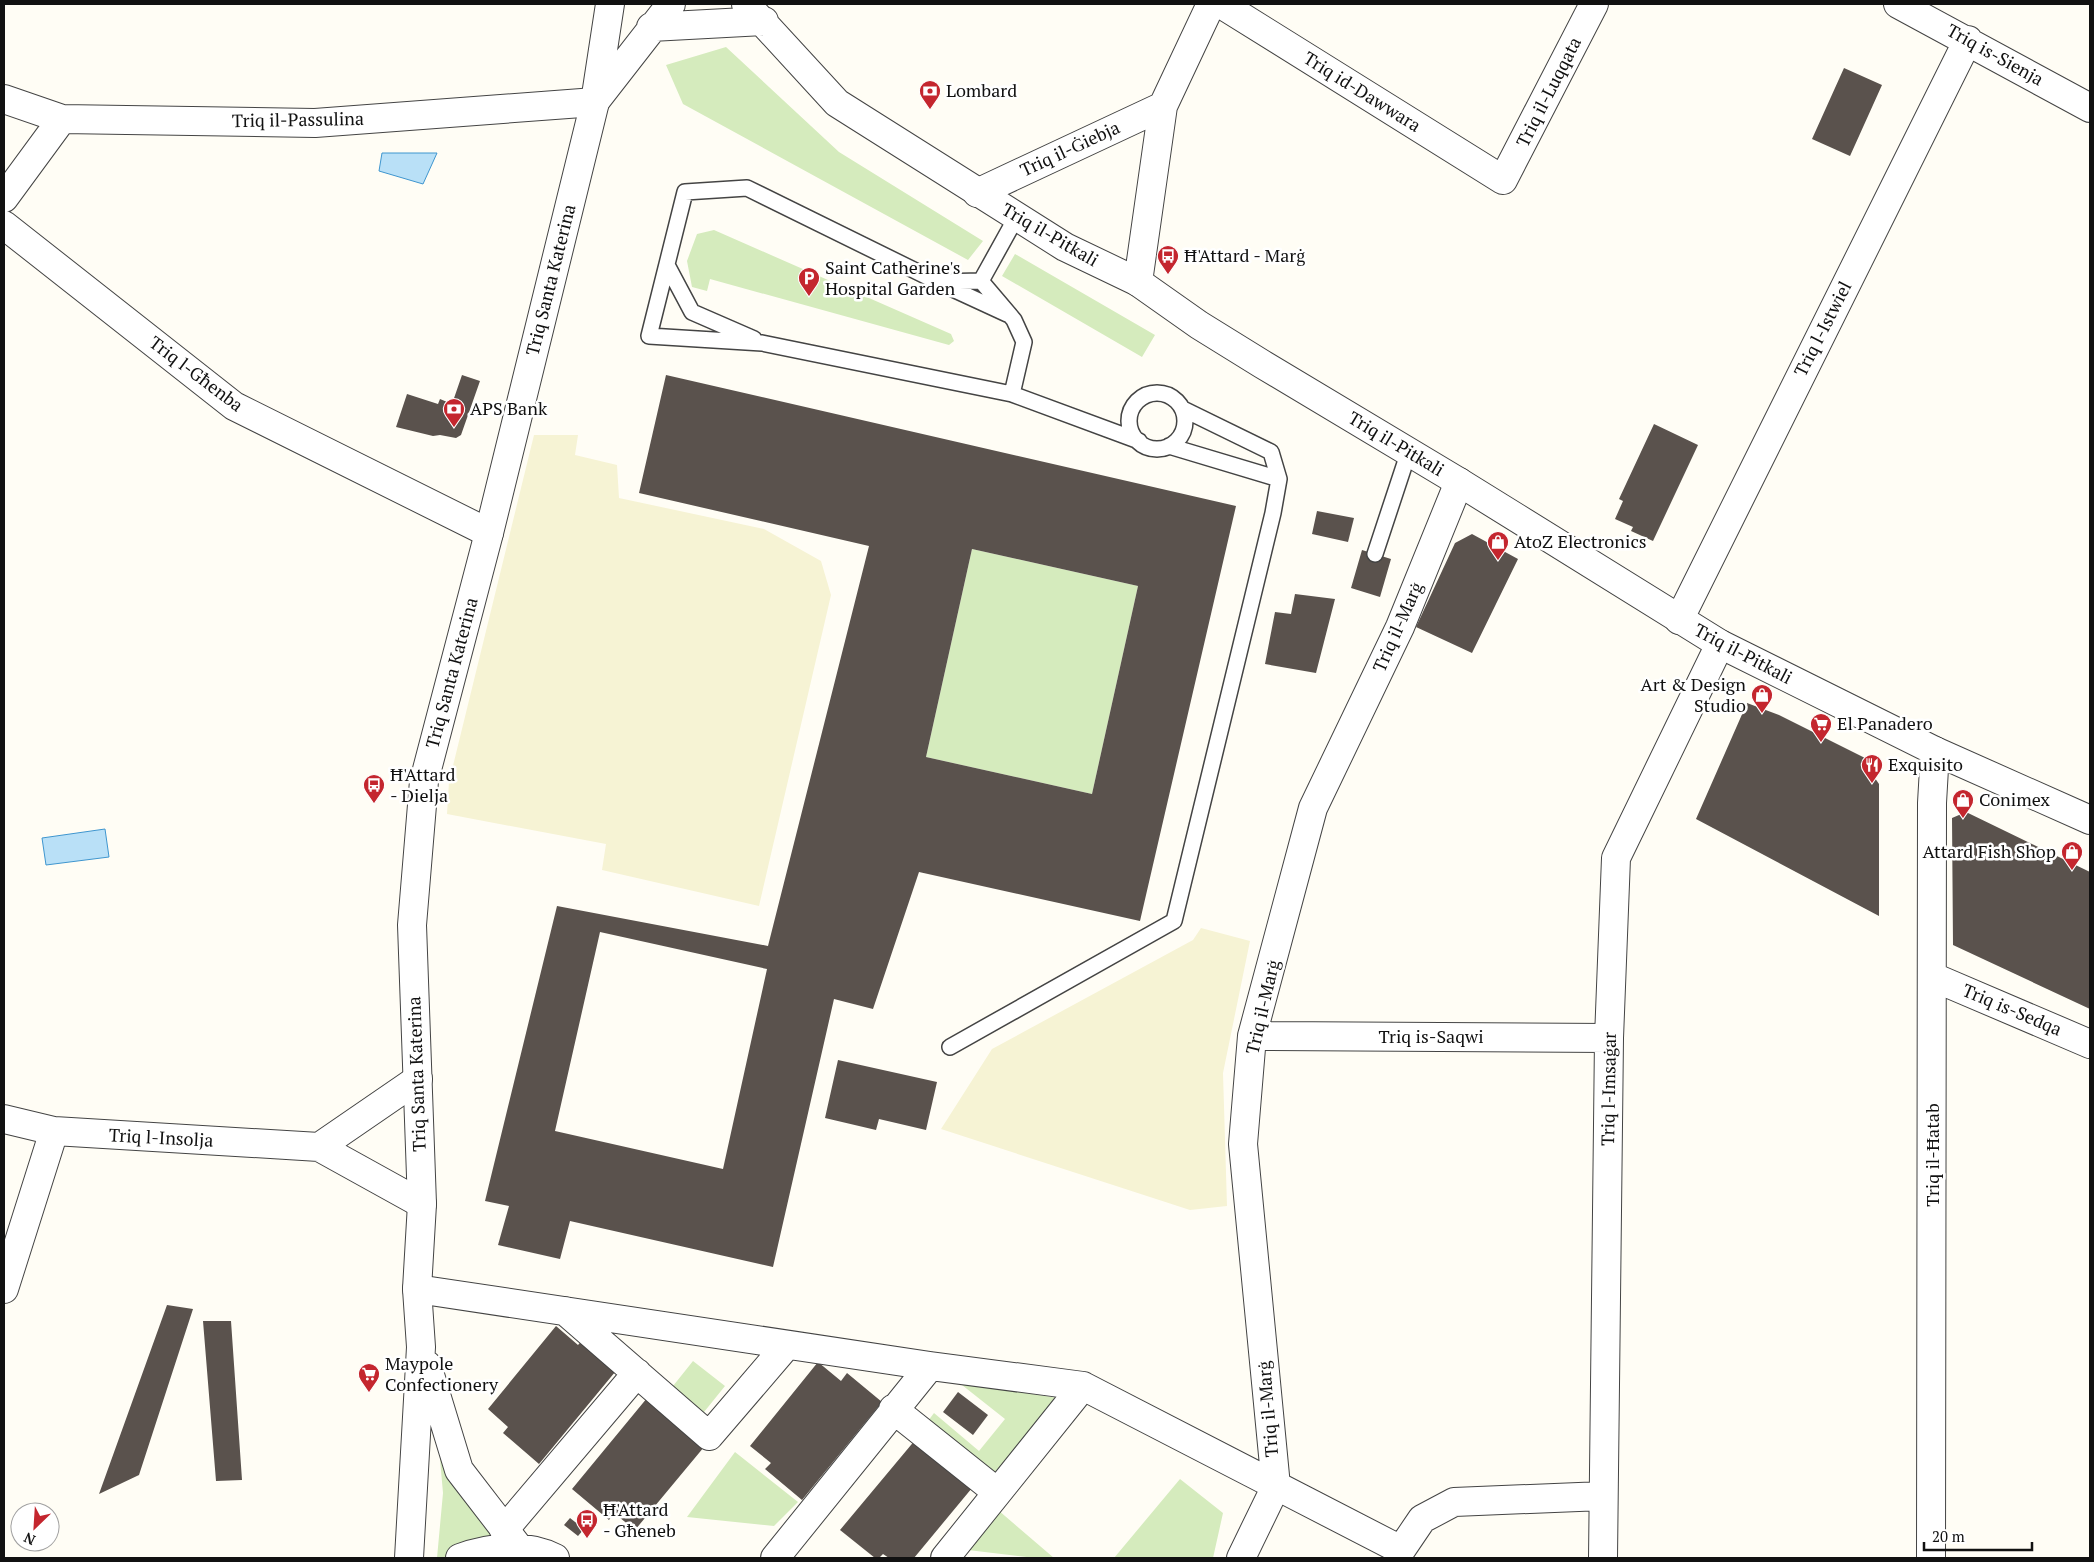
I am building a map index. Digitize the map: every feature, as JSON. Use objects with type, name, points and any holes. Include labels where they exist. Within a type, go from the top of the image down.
[{"type":"street","name":"Triq Santa Katerina","points":[[409,1558],[421,1347],[417,1289],[422,1204],[412,925],[424,781],[489,533],[595,102],[610,4]]},
{"type":"street","name":"Triq Santa Katerina","points":[[595,102],[671,4]]},
{"type":"street","points":[[1138,282],[1163,106],[1210,4]]},
{"type":"street","name":"Triq id-Dawwara","points":[[1221,4],[1503,180]]},
{"type":"street","name":"Triq il-Luqqata","points":[[1503,180],[1594,4]]},
{"type":"street","name":"Triq is-Sienja","points":[[1898,4],[1968,40],[2090,108]]},
{"type":"street","points":[[651,28],[755,12]]},
{"type":"street","name":"Triq il-Pitkali","points":[[755,12],[837,103],[1065,247],[1138,282],[1238,349],[1459,482],[1679,620],[1720,644],[1935,751],[2090,820]]},
{"type":"street","name":"Triq l-Istwiel","points":[[1679,620],[1968,40]]},
{"type":"street","name":"Triq il-Passulina","points":[[4,99],[62,119],[315,123],[595,102]]},
{"type":"street","name":"Triq il-Ġiebja","points":[[977,193],[1163,106]]},
{"type":"street","points":[[4,198],[62,119]]},
{"type":"street","name":"Triq l-Għenba","points":[[4,225],[234,406],[489,533]]},
{"type":"street","name":"Triq il-Marġ","points":[[1276,1486],[1244,1144],[1252,1036],[1313,808],[1400,627],[1459,482]]},
{"type":"street","name":"Triq l-Imsaġar","points":[[1603,1558],[1609,1038],[1616,858],[1720,644]]},
{"type":"street","name":"Triq il-Ħatab","points":[[1930,1558],[1934,976],[1932,804],[1935,751]]},
{"type":"street","name":"Triq is-Sedqa","points":[[1934,976],[2090,1044]]},
{"type":"street","name":"Triq is-Saqwi","points":[[1252,1036],[1609,1038]]},
{"type":"street","points":[[320,1147],[418,1079]]},
{"type":"street","name":"Triq l-Insolja","points":[[4,1119],[54,1131],[320,1147],[422,1204]]},
{"type":"street","points":[[4,1289],[54,1131]]},
{"type":"street","points":[[417,1289],[930,1366],[1083,1386],[1276,1486],[1401,1554],[1422,1519],[1454,1502],[1603,1496]]},
{"type":"street","points":[[565,1311],[709,1436],[787,1345]]},
{"type":"street","name":"Triq Santa Katerina","points":[[421,1347],[459,1470],[512,1539]]},
{"type":"street","points":[[775,1558],[893,1409],[930,1366]]},
{"type":"street","points":[[460,1558],[490,1550],[512,1539],[637,1373]]},
{"type":"street","points":[[945,1558],[1083,1386]]},
{"type":"street","points":[[893,1409],[997,1492]]},
{"type":"street","points":[[1241,1558],[1276,1486]]},
{"type":"street","points":[[512,1539],[555,1558]]},
{"type":"lane","points":[[1012,316],[938,282],[747,188],[685,192],[649,336],[765,344],[1012,394],[1139,441],[1151,448],[1169,446],[1279,479]]},
{"type":"lane","points":[[981,281],[1018,216]]},
{"type":"lane","points":[[667,265],[692,312],[765,344]]},
{"type":"lane","points":[[938,282],[981,281],[1012,316],[1024,342],[1012,394]]},
{"type":"lane","points":[[950,1047],[1174,920],[1273,513],[1279,479],[1271,452],[1183,409],[1176,400],[1165,393],[1150,393],[1141,397],[1130,412],[1130,430],[1139,441]]},
{"type":"lane","points":[[1169,446],[1182,434],[1185,425],[1183,409]]},
{"type":"lane","points":[[1375,554],[1409,452]]},
{"type":"shaded area","points":[[534,435],[578,435],[575,455],[617,465],[619,498],[764,529],[821,561],[831,595],[759,906],[602,870],[606,844],[447,814],[449,782]]},
{"type":"shaded area","points":[[1201,928],[1250,941],[1223,1073],[1227,1206],[1190,1210],[941,1129],[992,1049],[1193,940]]},
{"type":"green space","points":[[726,47],[839,152],[983,241],[968,260],[683,104],[666,65]]},
{"type":"green space","points":[[714,230],[951,334],[954,341],[949,345],[710,279],[707,291],[692,287],[687,261],[697,234]]},
{"type":"green space","points":[[1015,254],[1155,335],[1142,357],[1002,276]]},
{"type":"green space","points":[[972,549],[1138,586],[1092,794],[926,757]]},
{"type":"green space","points":[[693,1361],[725,1386],[700,1417],[669,1391]]},
{"type":"green space","points":[[962,1385],[974,1385],[1059,1398],[993,1476],[928,1421],[934,1413],[979,1451],[1005,1419]]},
{"type":"green space","points":[[437,1425],[458,1492],[498,1544],[450,1558],[437,1558],[443,1493]]},
{"type":"green space","points":[[735,1452],[798,1502],[774,1526],[687,1517]]},
{"type":"green space","points":[[1180,1479],[1223,1513],[1213,1558],[1114,1558]]},
{"type":"green space","points":[[998,1510],[1054,1558],[1035,1558],[968,1550]]},
{"type":"water","points":[[382,153],[437,153],[423,184],[379,171]]},
{"type":"water","points":[[105,829],[109,857],[46,865],[42,838]]},
{"type":"building","points":[[1844,68],[1882,85],[1850,156],[1812,139]]},
{"type":"building","points":[[462,375],[480,381],[461,435],[456,438],[440,435],[433,436],[396,427],[407,394],[438,404],[440,399],[452,404]]},
{"type":"building","points":[[666,375],[1236,506],[1140,921],[919,872],[873,1009],[834,999],[773,1267],[570,1221],[560,1259],[498,1245],[509,1206],[485,1201],[557,906],[768,946],[869,546],[639,493]],"holes":[[[972,549],[1138,586],[1092,794],[926,757]],[[600,932],[767,969],[723,1169],[555,1131]]]},
{"type":"building","points":[[1654,424],[1698,445],[1653,541],[1631,531],[1633,527],[1615,519],[1623,501],[1619,499]]},
{"type":"building","points":[[1317,511],[1354,518],[1348,542],[1312,534]]},
{"type":"building","points":[[1472,534],[1518,559],[1472,653],[1416,627],[1455,543]]},
{"type":"building","points":[[1362,550],[1391,559],[1380,597],[1351,588]]},
{"type":"building","points":[[1295,594],[1335,599],[1316,673],[1265,664],[1275,612],[1291,614]]},
{"type":"building","points":[[1747,703],[1779,715],[1871,761],[1868,768],[1879,784],[1879,916],[1696,819]]},
{"type":"building","points":[[1966,812],[2090,872],[2090,1009],[1953,945],[1952,818]]},
{"type":"building","points":[[838,1060],[937,1082],[926,1130],[879,1119],[876,1130],[825,1118]]},
{"type":"building","points":[[167,1305],[193,1309],[139,1475],[99,1494]]},
{"type":"building","points":[[203,1321],[231,1321],[242,1480],[216,1481]]},
{"type":"building","points":[[556,1326],[578,1345],[585,1337],[620,1366],[539,1464],[503,1433],[508,1427],[488,1409]]},
{"type":"building","points":[[818,1362],[841,1381],[847,1373],[882,1402],[802,1500],[765,1469],[771,1463],[750,1446]]},
{"type":"building","points":[[652,1392],[704,1447],[635,1530],[614,1513],[609,1520],[572,1489]]},
{"type":"building","points":[[958,1392],[988,1415],[973,1435],[943,1412]]},
{"type":"building","points":[[921,1433],[972,1488],[914,1558],[889,1558],[883,1554],[879,1558],[875,1558],[840,1530]]},
{"type":"building","points":[[570,1518],[584,1529],[578,1536],[564,1525]]},
{"type":"place","name":"Lombard","points":[[930,110]]},
{"type":"place","name":"Ħ'Attard - Marġ","points":[[1168,275]]},
{"type":"place","name":"Saint Catherine's Hospital Garden","points":[[809,297]]},
{"type":"place","name":"APS Bank","points":[[454,428]]},
{"type":"place","name":"AtoZ Electronics","points":[[1498,561]]},
{"type":"place","name":"Art & Design Studio","points":[[1762,714]]},
{"type":"place","name":"El Panadero","points":[[1821,743]]},
{"type":"place","name":"Exquisito","points":[[1872,784]]},
{"type":"place","name":"Ħ'Attard - Dielja","points":[[374,804]]},
{"type":"place","name":"Conimex","points":[[1963,819]]},
{"type":"place","name":"Attard Fish Shop","points":[[2072,871]]},
{"type":"place","name":"Maypole Confectionery","points":[[369,1393]]},
{"type":"place","name":"Ħ'Attard - Għeneb","points":[[587,1539]]}]
